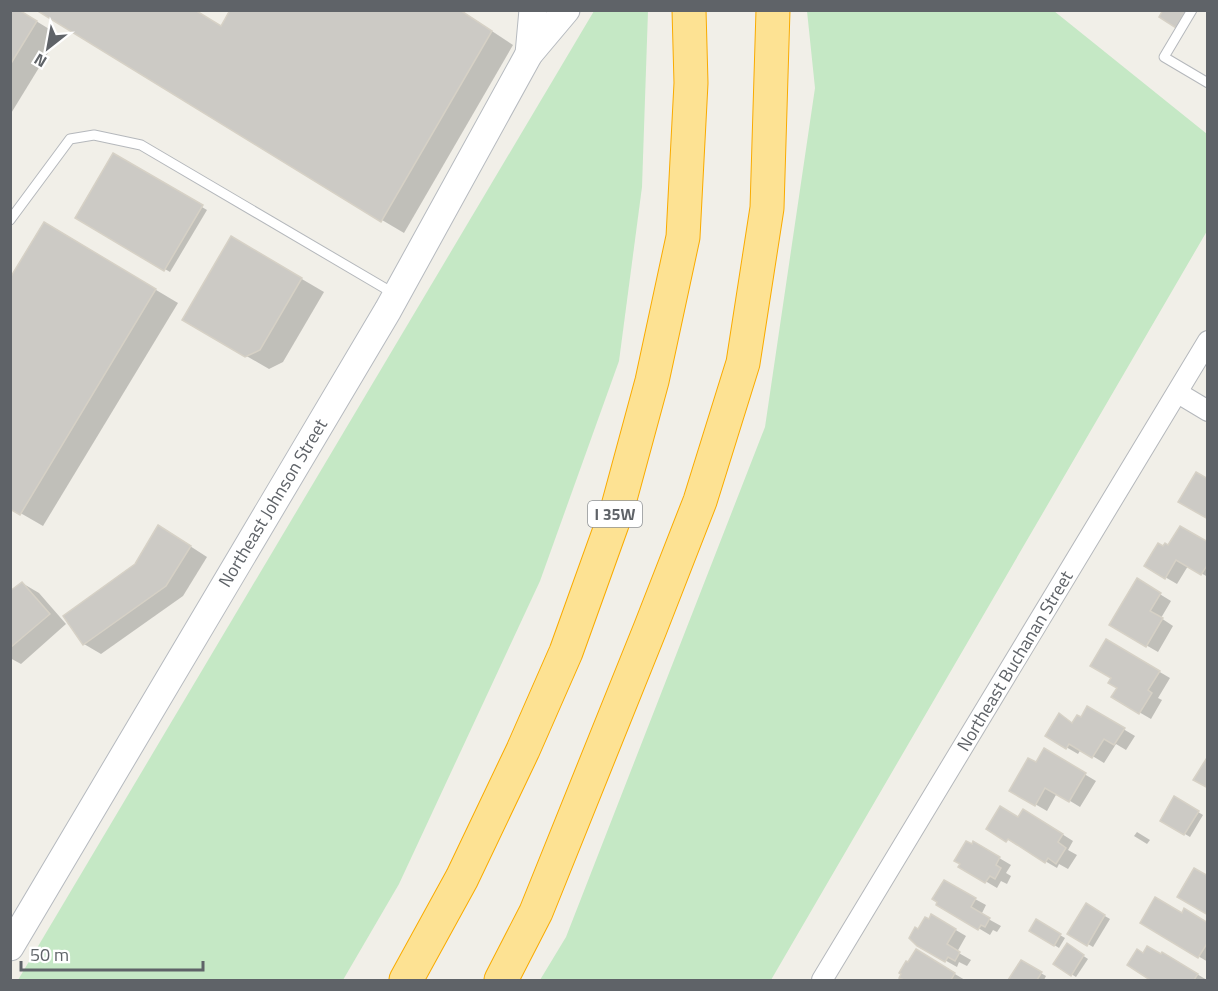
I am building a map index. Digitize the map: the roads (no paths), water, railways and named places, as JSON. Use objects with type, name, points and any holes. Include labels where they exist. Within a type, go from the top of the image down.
[{"type":"highway","name":"I 35W","points":[[406,981],[462,878],[523,750],[566,652],[617,510],[652,381],[683,237],[691,83],[689,10]]},
{"type":"highway","points":[[501,981],[536,912],[650,629],[700,501],[743,363],[767,208],[773,10]]},
{"type":"street","name":"Northeast Johnson Street","points":[[530,54],[533,10]]},
{"type":"street","name":"Northeast Johnson Street","points":[[10,947],[396,294],[530,54],[566,10]]},
{"type":"street","name":"Northeast Buchanan Street","points":[[822,981],[1208,341]]},
{"type":"street","points":[[1178,393],[1208,411]]},
{"type":"lane","points":[[1192,10],[1164,57],[1208,83]]},
{"type":"lane","points":[[10,220],[70,139],[94,135],[141,146],[396,294]]}]
